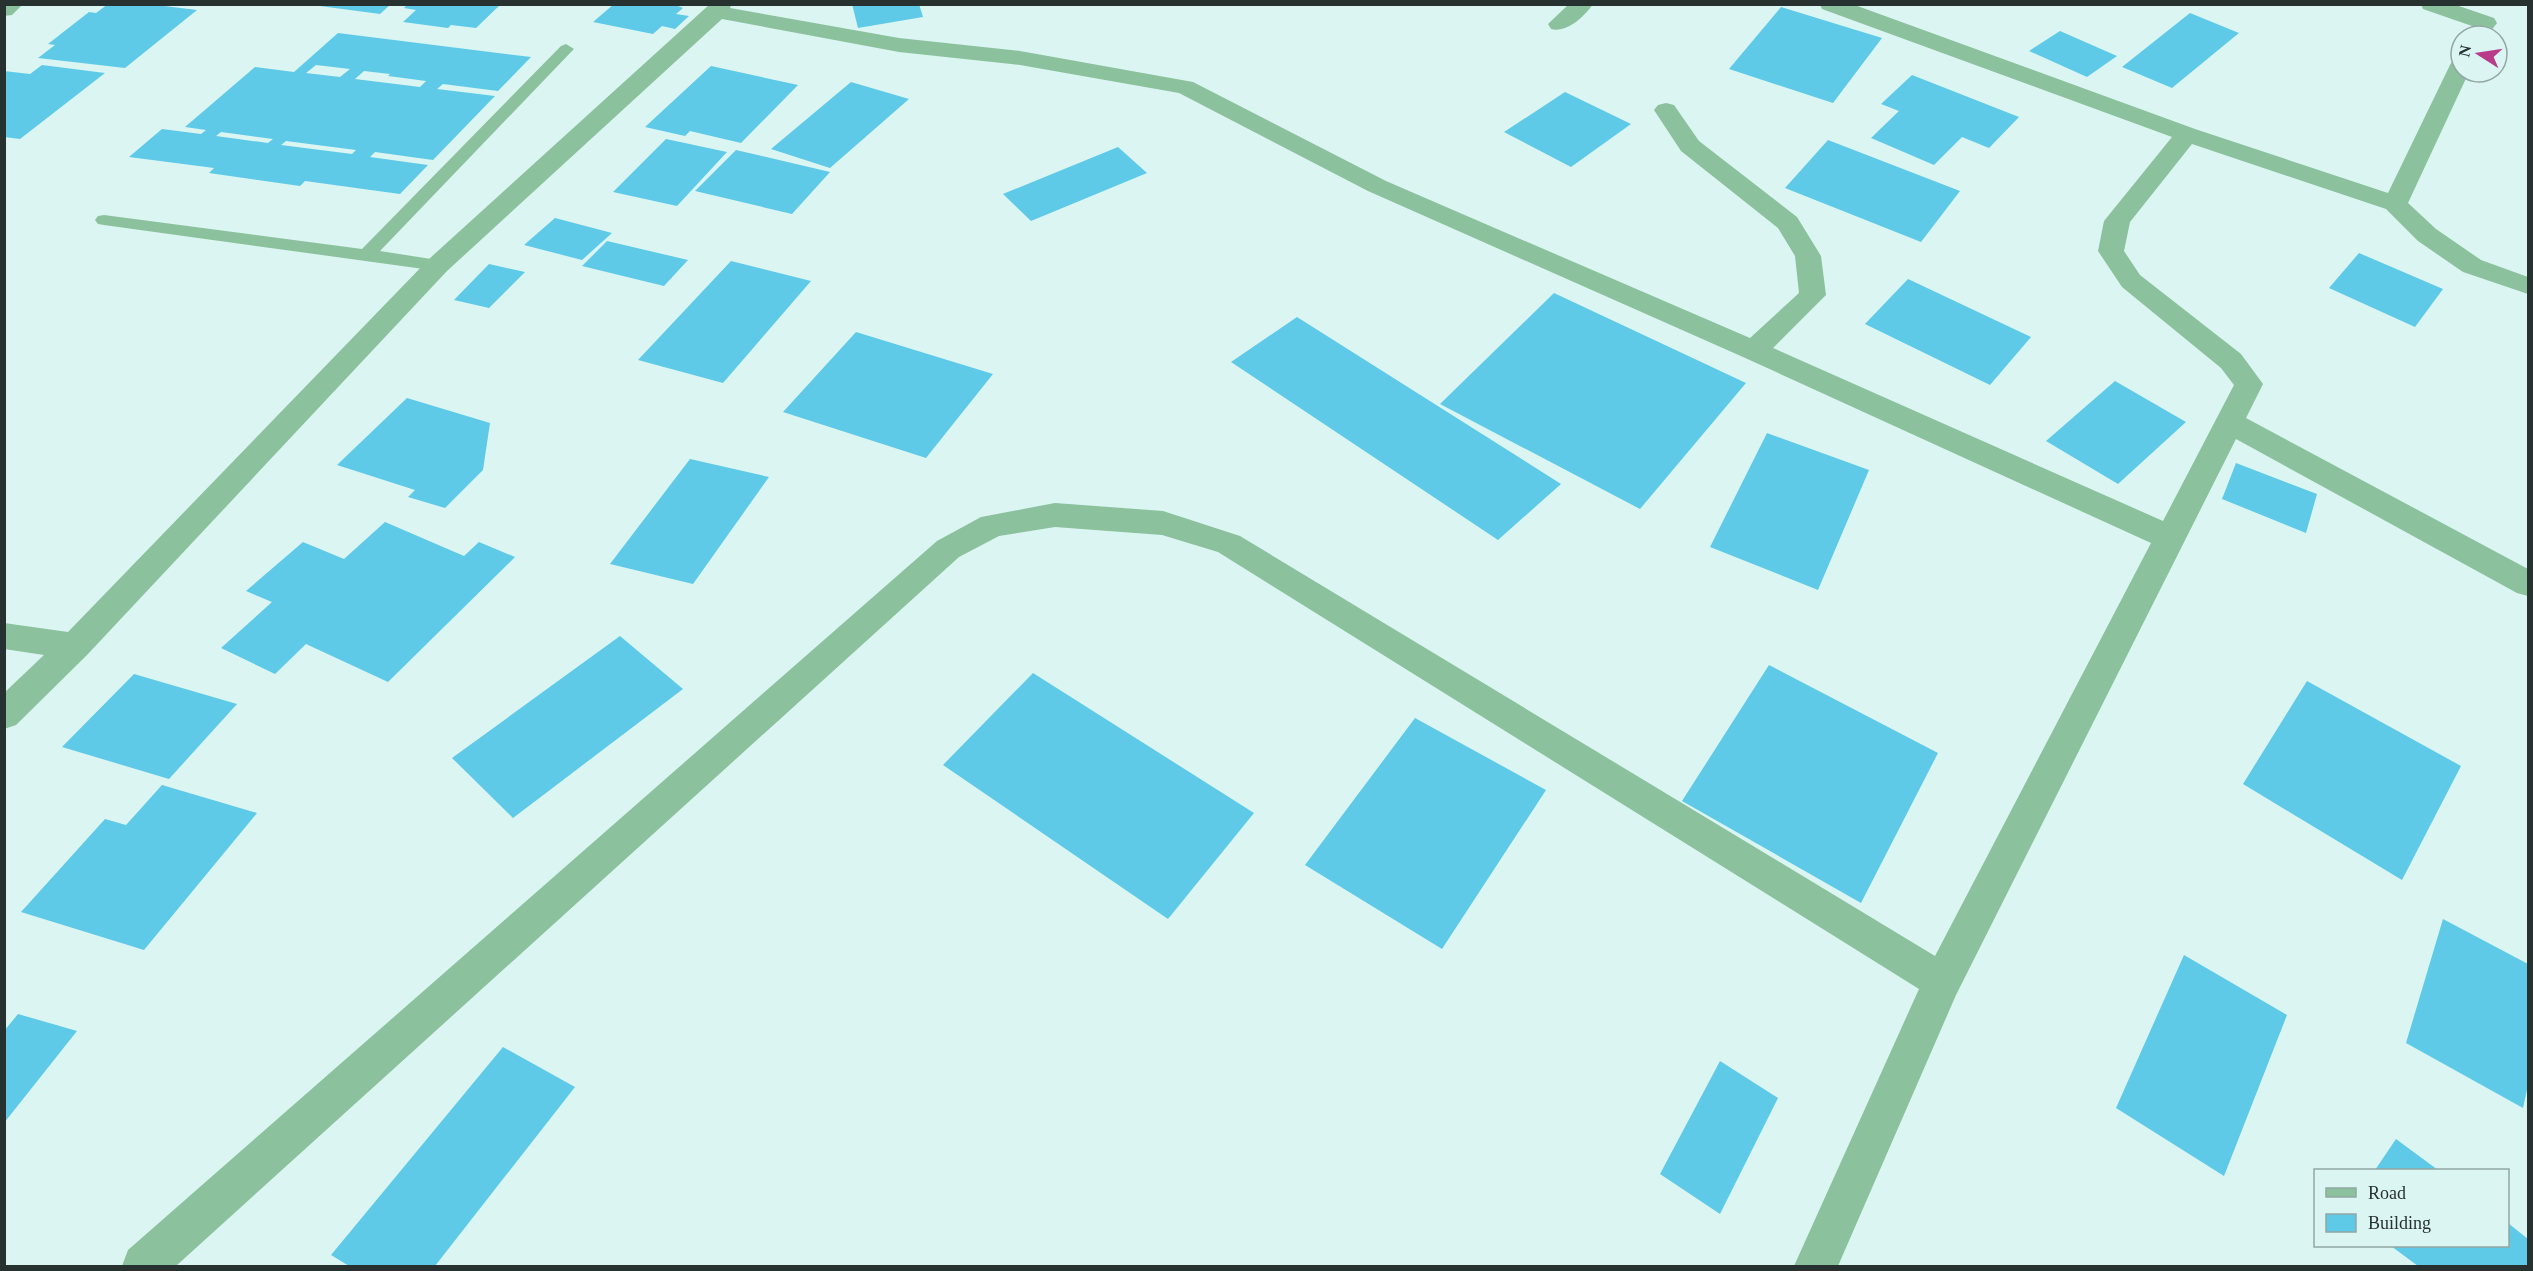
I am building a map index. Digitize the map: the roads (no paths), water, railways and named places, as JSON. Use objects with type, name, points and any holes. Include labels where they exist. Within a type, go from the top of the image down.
[{"type":"street","points":[[4,10],[13,4]]},
{"type":"street","points":[[1559,24],[1583,4]]},
{"type":"street","points":[[1830,4],[2187,134],[2395,204],[2427,235],[2472,266],[2529,286]]},
{"type":"street","points":[[2431,4],[2485,21]]},
{"type":"street","points":[[4,715],[75,646],[438,264],[719,8],[898,45],[1020,58],[1185,87],[1377,186],[1753,350],[2170,538]]},
{"type":"street","points":[[2395,204],[2452,84]]},
{"type":"street","points":[[1666,110],[1690,146],[1788,223],[1808,256],[1813,295],[1753,350]]},
{"type":"street","points":[[1816,1266],[1942,982],[2248,384],[2231,361],[2131,280],[2111,251],[2117,221],[2187,134]]},
{"type":"street","points":[[2229,422],[2529,584]]},
{"type":"street","points":[[144,1266],[948,549],[992,525],[1055,515],[1164,524],[1229,544],[1942,982]]},
{"type":"street","points":[[4,636],[75,646]]},
{"type":"lane","points":[[365,256],[566,49]]},
{"type":"lane","points":[[104,220],[438,264]]}]
